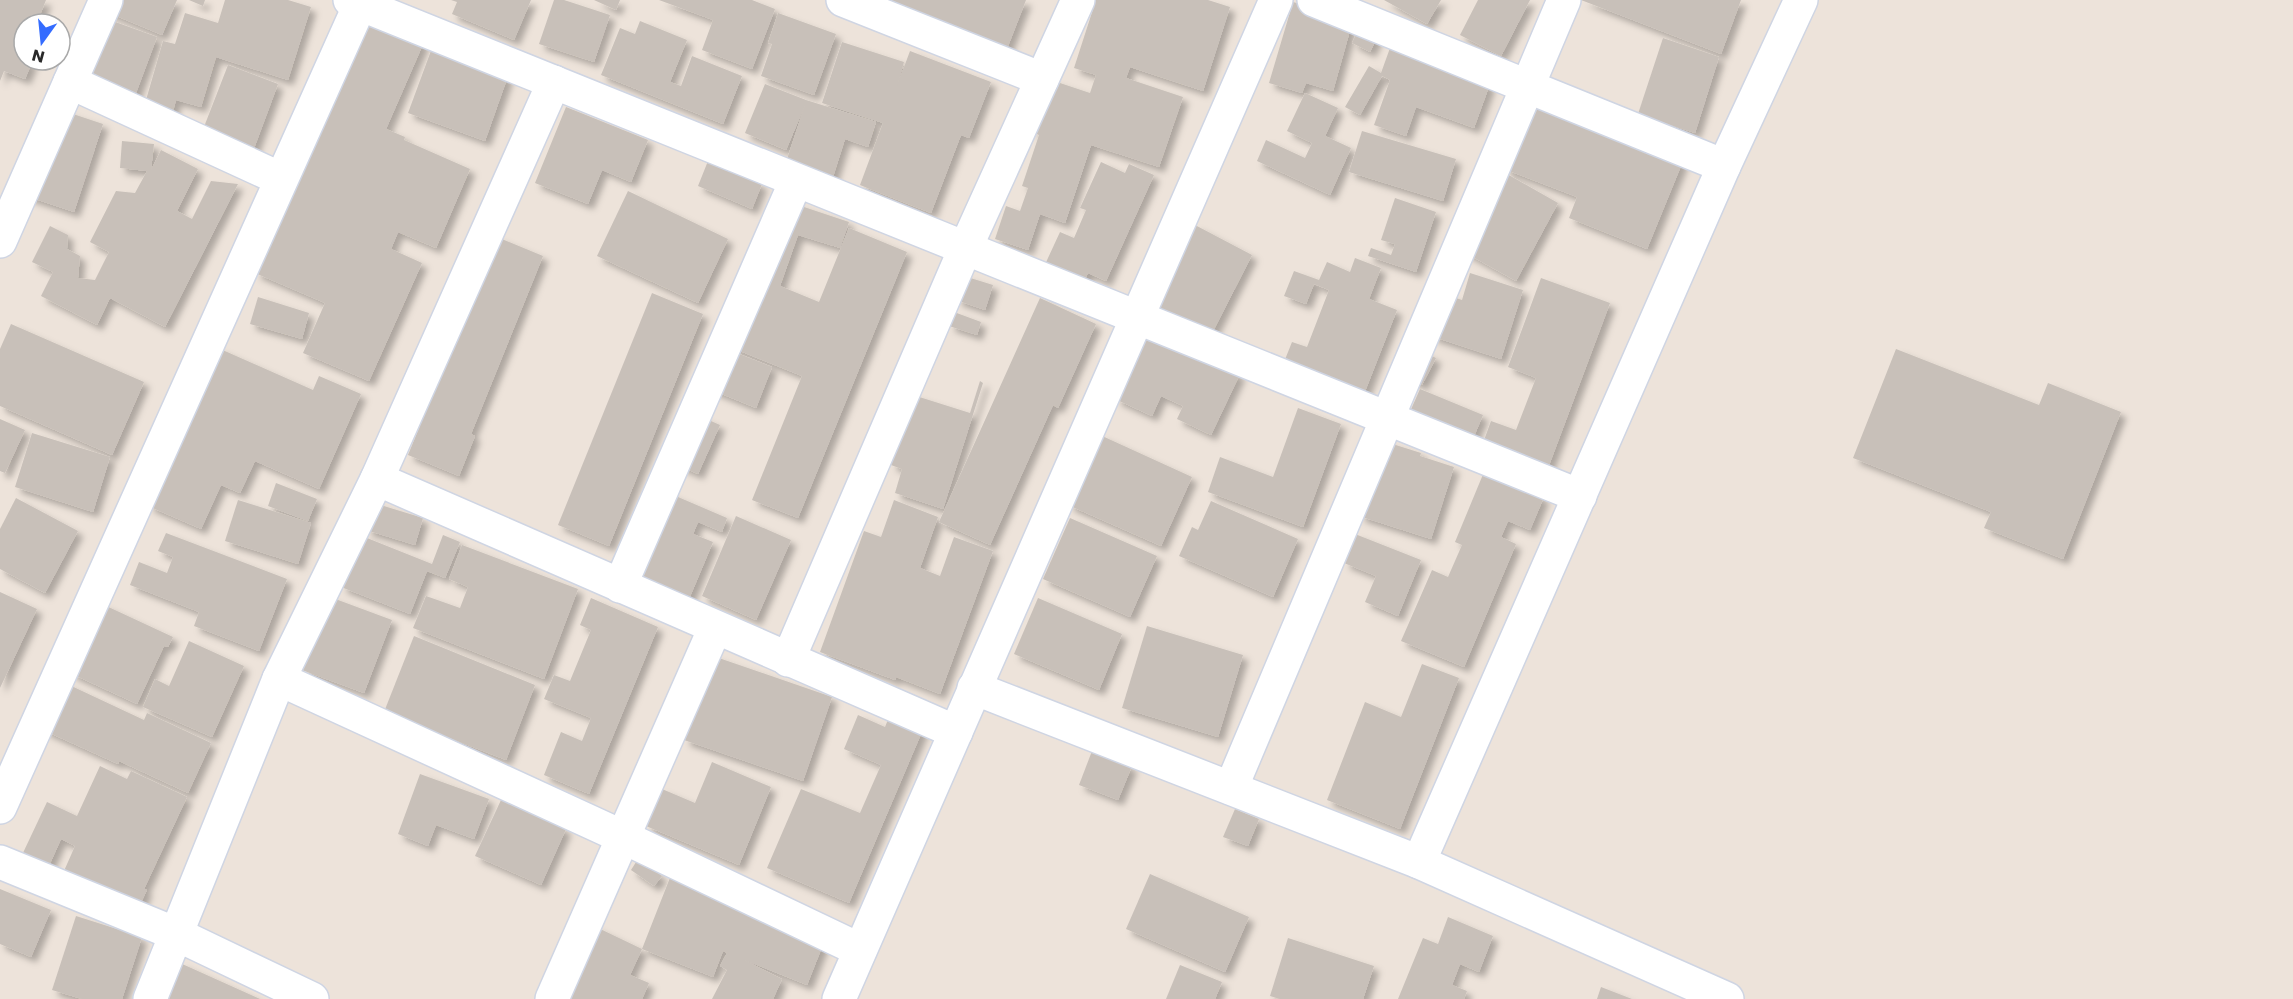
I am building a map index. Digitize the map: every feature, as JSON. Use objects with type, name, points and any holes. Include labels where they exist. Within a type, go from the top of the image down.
[{"type":"street","points":[[0,241],[106,0]]},
{"type":"street","points":[[843,0],[1042,79]]},
{"type":"street","points":[[788,660],[965,249],[1078,0]]},
{"type":"street","points":[[838,999],[1276,0]]},
{"type":"street","points":[[1314,0],[1724,166]]},
{"type":"street","points":[[1231,788],[1564,0]]},
{"type":"street","points":[[1419,862],[1724,166],[1801,0]]},
{"type":"street","points":[[0,807],[281,179],[357,1],[1580,496]]},
{"type":"street","points":[[70,82],[281,179]]},
{"type":"street","points":[[150,999],[279,678],[377,479],[554,82]]},
{"type":"street","points":[[620,586],[796,180]]},
{"type":"street","points":[[377,479],[956,732]]},
{"type":"street","points":[[552,999],[715,628]]},
{"type":"street","points":[[279,678],[623,837],[860,950]]},
{"type":"street","points":[[974,688],[1419,862],[1727,999]]},
{"type":"street","points":[[0,862],[176,934],[312,999]]},
{"type":"building","points":[[0,0],[46,0],[41,12],[12,12],[12,72],[28,72],[25,79],[4,71],[0,81]]},
{"type":"building","points":[[106,0],[177,0],[162,35],[102,10]]},
{"type":"building","points":[[189,0],[205,0],[203,6]]},
{"type":"building","points":[[225,0],[288,0],[311,7],[288,80],[216,57],[201,107],[176,100],[172,115],[144,107],[163,41],[175,44],[185,13],[218,23]]},
{"type":"building","points":[[451,0],[531,0],[514,40],[452,14],[457,2]]},
{"type":"building","points":[[554,0],[564,0],[610,15],[594,62],[539,44]]},
{"type":"building","points":[[594,0],[620,0],[616,10]]},
{"type":"building","points":[[659,0],[752,0],[775,9],[752,69],[702,50],[713,20]]},
{"type":"building","points":[[889,0],[1026,0],[1001,64],[882,19]]},
{"type":"building","points":[[1096,0],[1208,0],[1230,7],[1203,91],[1130,67],[1126,78],[1183,97],[1159,167],[1091,145],[1065,223],[1040,214],[1028,250],[995,239],[1006,206],[1020,211],[1028,188],[1022,186],[1039,135],[1033,132],[1051,80],[1090,93],[1096,75],[1074,68]]},
{"type":"building","points":[[1384,0],[1441,0],[1427,24]]},
{"type":"building","points":[[1478,0],[1530,0],[1501,56],[1460,35]]},
{"type":"building","points":[[1581,0],[1741,0],[1721,54]]},
{"type":"building","points":[[1293,2],[1353,20],[1333,91],[1306,83],[1302,93],[1269,83]]},
{"type":"building","points":[[778,13],[836,34],[814,95],[761,76],[772,44],[768,43]]},
{"type":"building","points":[[93,14],[157,37],[133,101],[70,78]]},
{"type":"building","points":[[367,17],[424,42],[386,129],[405,137],[404,140],[470,169],[436,248],[398,232],[391,249],[422,263],[369,381],[303,353],[325,303],[255,273]]},
{"type":"building","points":[[640,21],[687,40],[670,82],[681,86],[692,56],[742,76],[723,124],[601,75],[620,28],[635,34]]},
{"type":"building","points":[[1359,28],[1378,36],[1370,52],[1352,43]]},
{"type":"building","points":[[1663,38],[1719,57],[1695,133],[1638,114]]},
{"type":"building","points":[[842,42],[904,62],[897,86],[910,51],[991,82],[969,138],[961,135],[931,213],[860,185],[883,123],[822,103]]},
{"type":"building","points":[[432,48],[508,76],[485,141],[408,113]]},
{"type":"building","points":[[1390,48],[1490,84],[1474,128],[1416,107],[1406,136],[1374,125],[1390,80],[1382,76],[1360,115],[1345,107],[1369,66],[1381,73]]},
{"type":"building","points":[[228,65],[278,84],[253,151],[202,132]]},
{"type":"building","points":[[765,84],[806,100],[876,122],[868,147],[845,139],[832,180],[785,165],[805,105],[786,150],[745,133]]},
{"type":"building","points":[[1305,93],[1338,108],[1325,136],[1351,148],[1330,195],[1257,161],[1266,140],[1305,158],[1312,143],[1287,131]]},
{"type":"building","points":[[1531,101],[1683,161],[1647,249],[1569,218],[1577,197],[1504,169]]},
{"type":"building","points":[[43,104],[103,124],[74,212],[14,192]]},
{"type":"building","points":[[566,107],[648,140],[631,182],[602,170],[588,204],[535,183]]},
{"type":"building","points":[[1362,131],[1456,159],[1443,201],[1349,172]]},
{"type":"building","points":[[122,141],[154,144],[151,170],[161,150],[198,169],[177,211],[192,219],[211,181],[238,184],[165,327],[110,298],[97,325],[41,296],[53,272],[32,262],[50,226],[68,235],[67,249],[80,256],[78,278],[95,280],[109,252],[90,242],[116,191],[135,193],[147,171],[120,168]]},
{"type":"building","points":[[708,161],[762,184],[752,209],[698,186]]},
{"type":"building","points":[[1101,162],[1125,173],[1129,164],[1154,175],[1106,281],[1088,273],[1081,288],[1042,271],[1060,232],[1074,238],[1086,210],[1080,208]]},
{"type":"building","points":[[1507,174],[1558,203],[1516,281],[1464,252]]},
{"type":"building","points":[[628,191],[728,239],[698,303],[597,256]]},
{"type":"building","points":[[1395,198],[1436,212],[1416,272],[1368,256],[1371,248],[1391,255],[1395,244],[1381,240]]},
{"type":"building","points":[[786,201],[849,222],[840,248],[798,235],[780,286],[819,302],[849,228],[907,252],[798,518],[752,500],[802,376],[730,347]]},
{"type":"building","points":[[1195,225],[1252,255],[1208,341],[1151,312]]},
{"type":"building","points":[[497,237],[543,256],[471,434],[475,436],[459,476],[408,455]]},
{"type":"building","points":[[1355,258],[1381,268],[1369,299],[1397,310],[1364,394],[1284,362],[1292,342],[1307,347],[1329,290],[1314,284],[1306,304],[1284,296],[1294,271],[1319,280],[1327,262],[1350,272]]},
{"type":"building","points":[[1470,273],[1523,290],[1501,359],[1431,336],[1444,294],[1462,300]]},
{"type":"building","points":[[964,276],[993,285],[985,310],[956,300]]},
{"type":"building","points":[[1541,278],[1610,303],[1548,468],[1483,443],[1491,421],[1516,430],[1536,378],[1508,367]]},
{"type":"building","points":[[652,293],[703,314],[609,546],[558,525]]},
{"type":"building","points":[[258,297],[309,313],[302,339],[250,324]]},
{"type":"building","points":[[1040,298],[1096,324],[1058,408],[1053,405],[990,545],[939,522]]},
{"type":"building","points":[[954,312],[981,322],[977,335],[949,326]]},
{"type":"building","points":[[11,324],[144,382],[112,455],[0,406],[0,349]]},
{"type":"building","points":[[1147,331],[1240,374],[1211,435],[1177,419],[1183,406],[1161,396],[1152,416],[1115,399]]},
{"type":"building","points":[[218,348],[313,390],[319,376],[361,394],[319,489],[255,461],[240,493],[221,485],[201,529],[148,506]]},
{"type":"building","points":[[724,348],[772,367],[756,408],[707,388]]},
{"type":"building","points":[[1896,349],[2039,405],[2048,383],[2121,412],[2063,559],[1984,528],[1991,512],[1853,458]]},
{"type":"building","points":[[1420,350],[1436,358],[1422,385],[1406,377]]},
{"type":"building","points":[[980,381],[983,383],[943,509],[895,493],[902,469],[891,465],[913,395],[970,413]]},
{"type":"building","points":[[1420,389],[1483,415],[1472,441],[1409,414]]},
{"type":"building","points":[[1298,408],[1341,424],[1303,527],[1208,492],[1220,457],[1273,477]]},
{"type":"building","points":[[695,414],[720,425],[698,474],[673,463]]},
{"type":"building","points":[[0,419],[25,430],[5,473],[0,471]]},
{"type":"building","points":[[32,433],[110,457],[93,512],[15,487]]},
{"type":"building","points":[[1100,435],[1192,477],[1161,546],[1068,505]]},
{"type":"building","points":[[1383,441],[1454,467],[1431,539],[1359,516]]},
{"type":"building","points":[[1484,472],[1544,497],[1530,530],[1508,521],[1501,537],[1516,544],[1464,667],[1401,641],[1432,570],[1448,577],[1462,545],[1455,542]]},
{"type":"building","points":[[276,483],[317,499],[308,521],[268,506]]},
{"type":"building","points":[[664,491],[727,518],[722,532],[698,522],[693,534],[713,542],[689,599],[629,574]]},
{"type":"building","points":[[16,498],[78,531],[45,593],[0,569],[0,529]]},
{"type":"building","points":[[238,500],[311,523],[298,564],[225,541]]},
{"type":"building","points":[[894,500],[938,517],[920,568],[940,576],[954,537],[993,551],[940,694],[820,652],[864,531],[881,537]]},
{"type":"building","points":[[1211,501],[1298,539],[1273,597],[1179,556],[1192,527],[1198,530]]},
{"type":"building","points":[[374,503],[423,518],[415,545],[366,530]]},
{"type":"building","points":[[736,516],[791,540],[756,620],[702,596]]},
{"type":"building","points":[[1070,518],[1157,556],[1130,617],[1043,579]]},
{"type":"building","points":[[166,533],[287,579],[259,651],[194,626],[199,612],[130,585],[139,562],[167,573],[173,557],[158,551]]},
{"type":"building","points":[[1355,534],[1421,560],[1398,616],[1365,602],[1376,576],[1344,563]]},
{"type":"building","points":[[443,535],[460,542],[445,578],[427,571],[410,614],[341,587],[362,536],[432,564]]},
{"type":"building","points":[[462,545],[578,589],[544,679],[413,628],[426,596],[460,608],[468,587],[449,579]]},
{"type":"building","points":[[0,592],[37,609],[0,688]]},
{"type":"building","points":[[330,597],[392,620],[364,693],[302,670]]},
{"type":"building","points":[[591,598],[658,627],[589,794],[544,775],[561,732],[582,741],[591,718],[544,699],[554,675],[570,681],[591,630],[580,625]]},
{"type":"building","points":[[1038,598],[1122,634],[1099,690],[1014,654]]},
{"type":"building","points":[[102,604],[173,637],[168,647],[164,646],[137,704],[70,673]]},
{"type":"building","points":[[1147,626],[1243,655],[1218,737],[1122,708]]},
{"type":"building","points":[[414,636],[535,685],[506,760],[384,712]]},
{"type":"building","points":[[189,641],[244,666],[212,737],[143,707],[155,679],[169,686]]},
{"type":"building","points":[[713,656],[832,697],[803,781],[684,740]]},
{"type":"building","points":[[1422,664],[1459,678],[1400,829],[1327,800],[1365,702],[1401,717]]},
{"type":"building","points":[[65,683],[144,720],[147,713],[211,743],[188,793],[119,761],[118,764],[43,730]]},
{"type":"building","points":[[891,712],[924,727],[849,903],[767,868],[801,789],[860,813],[881,765],[844,749],[858,715],[885,727]]},
{"type":"building","points":[[1092,751],[1132,766],[1118,800],[1079,785]]},
{"type":"building","points":[[712,762],[771,787],[739,865],[646,826],[662,789],[695,803]]},
{"type":"building","points":[[100,766],[127,779],[131,771],[187,797],[144,889],[147,890],[135,915],[60,880],[75,846],[61,839],[48,868],[22,855],[47,802],[77,816]]},
{"type":"building","points":[[420,774],[489,799],[474,839],[436,825],[428,846],[398,834]]},
{"type":"building","points":[[501,800],[566,829],[541,885],[475,856]]},
{"type":"building","points":[[1235,809],[1259,819],[1248,846],[1223,837]]},
{"type":"building","points":[[638,859],[662,876],[654,886],[631,870]]},
{"type":"building","points":[[675,865],[830,927],[807,985],[742,959],[782,979],[773,999],[712,999],[727,970],[720,966],[727,953],[723,951],[713,977],[642,949]]},
{"type":"building","points":[[1150,874],[1249,917],[1225,972],[1126,929]]},
{"type":"building","points":[[0,889],[51,910],[31,957],[0,944]]},
{"type":"building","points":[[76,916],[142,937],[122,999],[82,999],[52,990]]},
{"type":"building","points":[[1448,917],[1493,936],[1479,972],[1460,964],[1452,985],[1467,991],[1464,999],[1398,999],[1423,938],[1438,944]]},
{"type":"building","points":[[594,926],[642,949],[630,975],[649,983],[642,999],[568,999]]},
{"type":"building","points":[[1288,938],[1374,966],[1363,999],[1280,999],[1270,996]]},
{"type":"building","points":[[180,963],[260,999],[164,999]]},
{"type":"building","points":[[1180,965],[1222,982],[1215,999],[1166,999]]},
{"type":"building","points":[[1601,987],[1632,999],[1597,999]]}]
